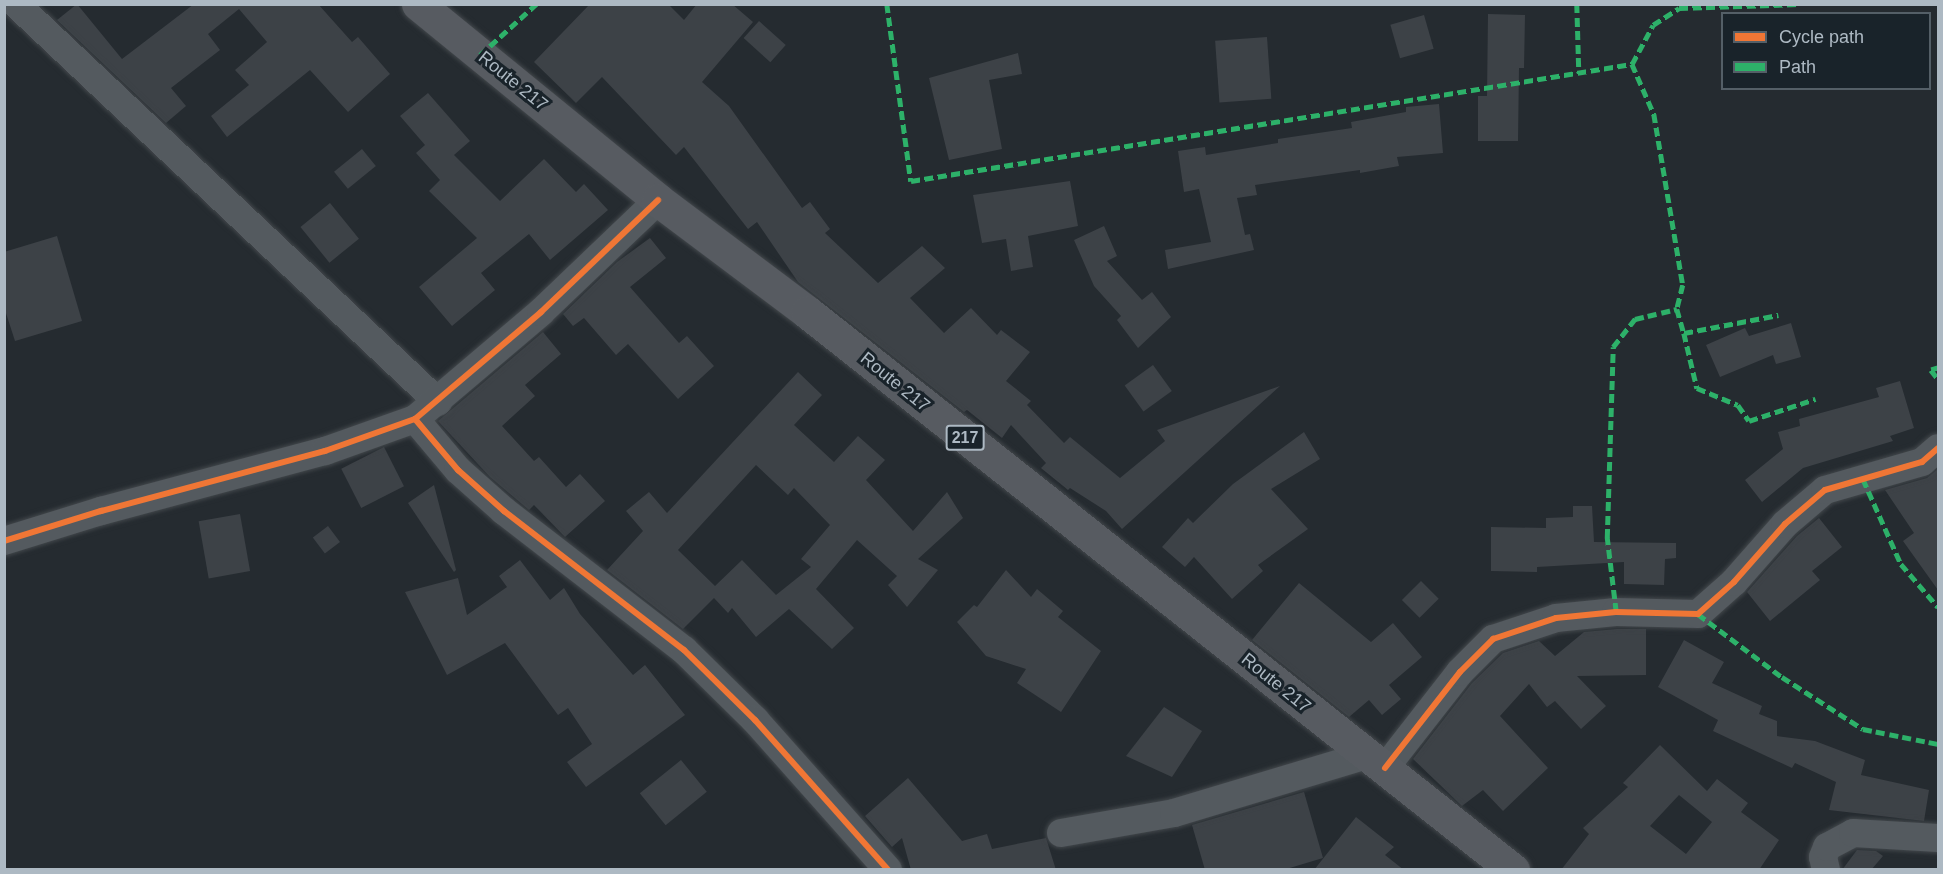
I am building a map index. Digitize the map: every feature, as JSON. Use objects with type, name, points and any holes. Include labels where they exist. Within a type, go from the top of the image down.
[{"type":"main road","name":"Route 217","points":[[418,4],[658,200],[807,312],[1510,869]]},
{"type":"street","points":[[16,4],[438,402]]},
{"type":"street","points":[[4,541],[101,511],[325,451],[415,419],[438,402],[566,289],[658,200]]},
{"type":"street","points":[[415,419],[458,470],[504,511],[684,650],[755,720],[888,870]]},
{"type":"street","points":[[1061,833],[1174,813],[1376,762],[1493,639],[1556,618],[1616,612],[1698,614],[1734,582],[1785,524],[1825,490],[1922,462],[1938,448]]},
{"type":"street","points":[[1826,870],[1824,857],[1827,847],[1853,833],[1938,838]]},
{"type":"building","points":[[77,4],[122,59],[194,4],[318,4],[352,42],[358,37],[390,74],[348,112],[310,70],[227,137],[211,116],[249,85],[235,70],[267,42],[239,9],[208,34],[220,50],[171,88],[186,106],[166,123],[57,20]]},
{"type":"building","points":[[590,4],[668,4],[684,20],[697,4],[732,4],[753,22],[702,82],[729,106],[802,208],[810,202],[830,229],[825,233],[878,283],[922,246],[945,268],[910,298],[944,333],[971,308],[997,335],[1001,330],[1030,352],[1006,381],[1031,401],[1027,405],[1064,443],[1070,437],[1120,478],[1165,441],[1157,430],[1280,386],[1122,529],[1106,511],[1070,488],[1068,490],[1041,468],[1046,463],[1011,425],[1002,438],[967,410],[964,412],[798,282],[757,222],[748,229],[684,147],[676,155],[602,77],[576,103],[534,62]]},
{"type":"building","points":[[1488,14],[1525,15],[1524,68],[1519,68],[1518,141],[1478,141],[1478,96],[1487,96]]},
{"type":"building","points":[[1424,15],[1434,49],[1400,58],[1390,25]]},
{"type":"building","points":[[759,21],[786,45],[770,62],[744,38]]},
{"type":"building","points":[[1267,37],[1271,99],[1219,102],[1215,41]]},
{"type":"building","points":[[1018,53],[1022,74],[989,80],[1002,149],[949,160],[929,78]]},
{"type":"building","points":[[428,93],[470,141],[454,155],[500,201],[544,159],[576,192],[584,184],[608,210],[550,260],[529,234],[481,273],[495,290],[452,326],[419,287],[477,238],[429,191],[440,180],[416,153],[425,145],[400,116]]},
{"type":"building","points":[[1439,104],[1443,153],[1397,157],[1399,166],[1360,173],[1360,170],[1255,185],[1257,195],[1237,198],[1245,235],[1250,234],[1254,250],[1168,269],[1165,250],[1211,242],[1199,189],[1184,192],[1178,151],[1205,147],[1206,155],[1278,143],[1278,139],[1352,128],[1351,122],[1406,112],[1406,107]]},
{"type":"building","points":[[362,149],[376,166],[348,189],[334,172]]},
{"type":"building","points":[[1070,181],[1078,226],[1028,236],[1033,267],[1011,271],[1006,239],[982,243],[973,195]]},
{"type":"building","points":[[330,203],[359,239],[329,263],[300,227]]},
{"type":"building","points":[[1104,226],[1117,256],[1107,261],[1142,300],[1152,292],[1171,317],[1138,348],[1117,320],[1121,316],[1094,286],[1074,240]]},
{"type":"building","points":[[57,236],[82,321],[15,341],[4,307],[4,252]]},
{"type":"building","points":[[650,238],[666,258],[630,287],[679,343],[687,336],[714,366],[678,399],[628,344],[616,355],[584,318],[573,326],[563,314],[617,262]]},
{"type":"building","points":[[1791,323],[1801,357],[1776,364],[1773,355],[1720,377],[1706,345],[1745,328],[1749,336]]},
{"type":"building","points":[[543,332],[561,354],[525,385],[535,396],[502,426],[534,461],[539,457],[566,487],[580,474],[605,501],[565,537],[534,505],[529,510],[490,477],[438,421]]},
{"type":"building","points":[[1153,365],[1172,391],[1143,411],[1125,386]]},
{"type":"building","points":[[798,372],[822,395],[794,425],[834,462],[858,436],[885,460],[866,480],[913,531],[947,492],[963,518],[918,559],[938,570],[907,607],[888,585],[897,576],[857,540],[816,589],[854,628],[832,649],[789,609],[756,637],[732,608],[728,613],[714,598],[683,629],[607,570],[643,531],[626,511],[649,492],[667,513]],"holes":[[[756,465],[788,495],[794,488],[830,525],[801,559],[811,567],[776,595],[742,560],[715,586],[678,550]]]},
{"type":"building","points":[[1900,381],[1914,428],[1890,436],[1893,441],[1803,468],[1762,502],[1745,480],[1783,449],[1778,432],[1800,426],[1799,419],[1879,397],[1876,388]]},
{"type":"building","points":[[1304,432],[1320,459],[1271,489],[1308,529],[1258,565],[1263,571],[1232,599],[1194,557],[1185,567],[1162,547],[1188,518],[1193,523],[1233,484]]},
{"type":"building","points":[[384,447],[404,486],[361,508],[341,469]]},
{"type":"building","points":[[1938,469],[1938,590],[1903,541],[1914,533],[1885,490],[1927,478]]},
{"type":"building","points":[[434,485],[456,570],[454,572],[408,503]]},
{"type":"building","points":[[1573,506],[1592,506],[1594,542],[1676,543],[1676,558],[1665,559],[1664,585],[1624,584],[1624,562],[1537,567],[1537,572],[1491,571],[1491,527],[1546,528],[1546,518],[1573,517]]},
{"type":"building","points":[[240,514],[250,571],[209,578],[199,521]]},
{"type":"building","points":[[1819,518],[1842,547],[1812,571],[1820,580],[1770,621],[1747,592],[1797,536]]},
{"type":"building","points":[[328,526],[340,542],[325,553],[313,537]]},
{"type":"building","points":[[520,560],[550,600],[564,588],[580,614],[633,675],[645,665],[685,715],[586,787],[567,762],[592,744],[568,708],[558,715],[505,643],[447,675],[405,592],[458,578],[467,615],[507,587],[499,576]]},
{"type":"building","points":[[1006,570],[1031,597],[1037,589],[1063,611],[1058,617],[1101,651],[1061,712],[1017,683],[1026,669],[986,656],[957,622],[974,605],[977,607]]},
{"type":"building","points":[[1421,581],[1439,599],[1420,618],[1402,600]]},
{"type":"building","points":[[1299,583],[1371,642],[1393,623],[1422,657],[1389,685],[1401,699],[1382,715],[1369,700],[1349,717],[1252,640]]},
{"type":"building","points":[[1646,629],[1646,675],[1577,676],[1606,706],[1581,729],[1555,701],[1547,707],[1529,684],[1500,716],[1548,768],[1503,811],[1483,790],[1462,806],[1413,759],[1472,683],[1503,653],[1539,641],[1555,656],[1584,632]]},
{"type":"building","points":[[1684,640],[1724,662],[1712,683],[1762,706],[1759,714],[1777,721],[1777,736],[1815,741],[1865,760],[1861,775],[1929,790],[1924,821],[1829,810],[1836,782],[1795,763],[1792,768],[1713,731],[1718,720],[1658,687]]},
{"type":"building","points":[[1164,707],[1202,731],[1172,777],[1126,756]]},
{"type":"building","points":[[1660,745],[1707,791],[1717,779],[1748,803],[1741,812],[1779,840],[1759,870],[1561,870],[1589,834],[1583,828],[1628,787],[1623,783]],"holes":[[[1679,795],[1712,822],[1686,854],[1650,826]]]},
{"type":"building","points":[[681,760],[707,792],[666,825],[640,793]]},
{"type":"building","points":[[908,778],[962,841],[987,834],[992,849],[1046,838],[1056,870],[911,870],[902,838],[892,847],[865,816]]},
{"type":"building","points":[[1304,792],[1323,858],[1283,870],[1205,870],[1192,825]]},
{"type":"building","points":[[1356,817],[1394,847],[1385,855],[1404,870],[1314,870]]},
{"type":"building","points":[[1857,850],[1876,851],[1883,856],[1871,870],[1842,870]]},
{"type":"marked path","points":[[480,55],[536,4]]},
{"type":"marked path","points":[[887,4],[911,181],[1632,64],[1654,114],[1683,285],[1677,309],[1684,333],[1778,315]]},
{"type":"marked path","points":[[1577,4],[1579,73]]},
{"type":"marked path","points":[[1632,64],[1653,25],[1679,8],[1798,4]]},
{"type":"marked path","points":[[1616,612],[1607,538],[1613,347],[1635,319],[1677,309]]},
{"type":"marked path","points":[[1684,333],[1697,388],[1738,405],[1749,421],[1815,399]]},
{"type":"marked path","points":[[1938,368],[1931,370],[1938,379]]},
{"type":"marked path","points":[[1863,479],[1901,564],[1938,607]]},
{"type":"marked path","points":[[1698,614],[1782,677],[1863,729],[1938,744]]},
{"type":"cycle path","points":[[4,541],[101,511],[325,451],[415,419],[541,312],[658,200]]},
{"type":"cycle path","points":[[415,419],[458,470],[504,511],[684,650],[755,720],[888,870]]},
{"type":"cycle path","points":[[1385,768],[1460,672],[1493,639],[1556,618],[1616,612],[1698,614],[1734,582],[1785,524],[1825,490],[1922,462],[1938,448]]}]
